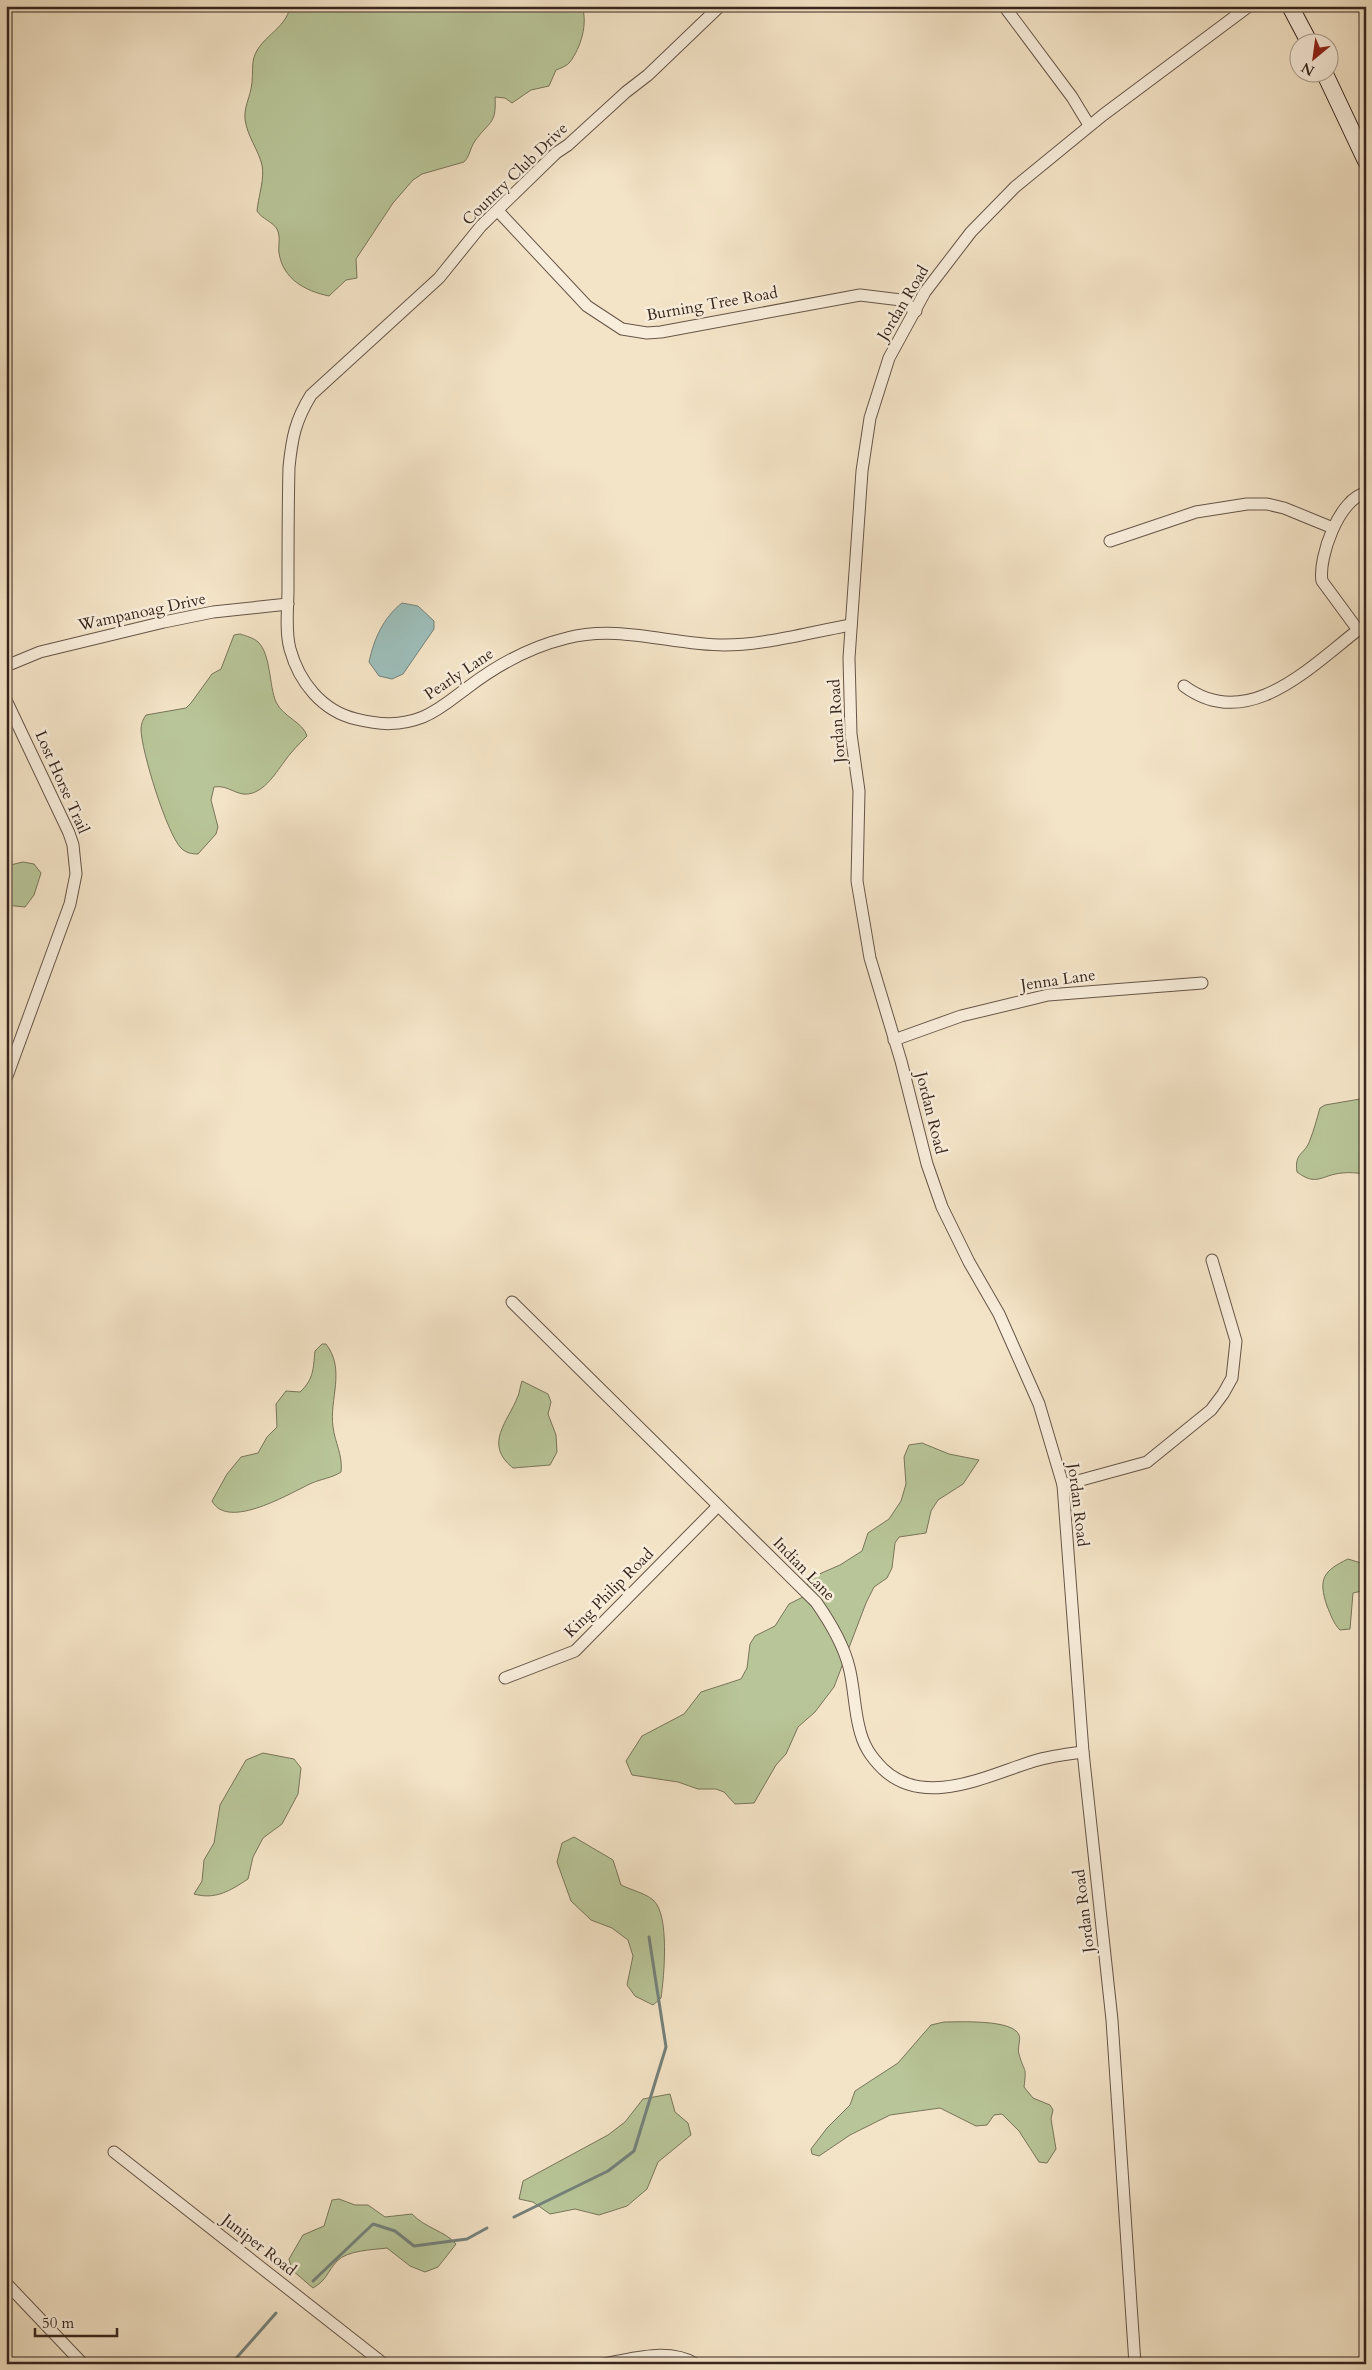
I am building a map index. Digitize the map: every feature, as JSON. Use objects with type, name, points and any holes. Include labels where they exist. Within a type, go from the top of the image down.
[{"type":"main road","points":[[1290,6],[1304,32]]},
{"type":"main road","points":[[1330,82],[1360,134],[1366,161]]},
{"type":"street","name":"Country Club Drive","points":[[299,415],[311,395],[439,278],[481,226],[556,153],[568,145],[648,74],[720,6]]},
{"type":"street","points":[[1004,6],[1072,97],[1089,125]]},
{"type":"street","name":"Jordan Road","points":[[1135,2364],[1112,2020],[1083,1752],[1063,1485],[1053,1446],[1038,1404],[999,1314],[968,1262],[942,1207],[927,1164],[870,958],[857,881],[859,791],[851,734],[849,658],[863,464],[870,418],[889,358],[925,292],[971,232],[1015,187],[1089,125],[1249,6]]},
{"type":"street","name":"Burning Tree Road","points":[[498,211],[586,306],[622,329],[648,333],[660,332],[860,295],[900,300],[916,311]]},
{"type":"street","name":"Pearly Lane","points":[[299,415],[291,447],[289,467],[289,648],[298,669],[314,693],[324,704],[349,717],[386,724],[400,724],[424,717],[446,706],[466,688],[519,654],[581,635],[621,634],[725,646],[852,625]]},
{"type":"street","points":[[1184,686],[1198,696],[1217,702],[1239,704],[1264,696],[1293,680],[1358,630],[1322,581],[1320,572],[1333,528],[1343,508],[1351,500],[1366,493]]},
{"type":"street","points":[[1110,541],[1196,512],[1247,504],[1267,504],[1284,508],[1333,528]]},
{"type":"street","name":"Wampanoag Drive","points":[[6,666],[40,652],[164,622],[213,612],[288,604]]},
{"type":"street","name":"Lost Horse Trail","points":[[6,700],[69,833],[73,846],[76,874],[63,928],[6,1079]]},
{"type":"street","name":"Jenna Lane","points":[[894,1040],[961,1016],[1048,995],[1202,983]]},
{"type":"street","points":[[1063,1485],[1147,1462],[1211,1410],[1223,1394],[1232,1378],[1236,1341],[1212,1260]]},
{"type":"street","name":"Indian Lane","points":[[512,1302],[816,1602],[830,1622],[849,1666],[859,1728],[868,1754],[888,1773],[922,1788],[934,1788],[961,1784],[1037,1760],[1083,1752]]},
{"type":"street","name":"King Philip Road","points":[[505,1678],[575,1651],[718,1506]]},
{"type":"street","name":"Juniper Road","points":[[114,2152],[384,2364]]},
{"type":"street","points":[[6,2283],[83,2364]]},
{"type":"street","points":[[604,2364],[667,2354],[689,2359],[696,2364]]},
{"type":"green space","points":[[290,6],[400,6],[410,11],[417,6],[582,6],[584,28],[574,56],[567,65],[556,70],[549,86],[531,90],[512,103],[505,98],[495,97],[495,113],[493,118],[475,141],[464,162],[422,174],[413,180],[393,203],[356,259],[357,278],[346,280],[329,296],[312,291],[290,277],[281,262],[277,229],[257,211],[263,170],[245,119],[246,107],[252,86],[253,62],[260,46],[283,22]]},
{"type":"green space","points":[[240,634],[254,639],[262,647],[268,662],[276,702],[283,712],[305,731],[307,736],[267,783],[256,792],[243,794],[226,788],[214,787],[211,800],[218,827],[216,834],[198,854],[191,853],[183,850],[175,840],[162,810],[145,754],[141,725],[146,715],[186,708],[212,674],[221,669],[234,635]]},
{"type":"green space","points":[[23,862],[34,864],[41,873],[34,895],[25,907],[6,905],[6,866]]},
{"type":"green space","points":[[1366,1098],[1366,1174],[1342,1173],[1319,1179],[1310,1179],[1297,1172],[1298,1157],[1308,1145],[1320,1108],[1325,1105]]},
{"type":"green space","points":[[322,1344],[326,1344],[335,1364],[336,1385],[332,1416],[341,1460],[341,1472],[260,1507],[231,1512],[220,1509],[212,1501],[227,1474],[241,1457],[258,1453],[267,1437],[277,1427],[276,1404],[286,1391],[300,1392],[305,1387],[312,1373],[315,1351]]},
{"type":"green space","points":[[522,1381],[548,1394],[551,1402],[548,1414],[556,1435],[557,1452],[550,1465],[513,1468],[504,1459],[500,1450],[500,1433],[514,1406]]},
{"type":"green space","points":[[922,1443],[949,1454],[979,1460],[963,1484],[938,1500],[931,1511],[926,1533],[899,1537],[895,1543],[892,1568],[887,1578],[874,1587],[866,1603],[834,1687],[815,1712],[798,1727],[786,1754],[776,1765],[754,1803],[735,1804],[724,1792],[716,1789],[698,1789],[678,1782],[632,1775],[626,1761],[642,1736],[684,1714],[701,1692],[741,1679],[747,1668],[750,1644],[755,1636],[775,1626],[789,1604],[803,1597],[810,1578],[840,1565],[862,1551],[868,1533],[889,1519],[901,1501],[906,1484],[904,1457],[909,1445]]},
{"type":"green space","points":[[1348,1559],[1361,1563],[1366,1569],[1366,1590],[1353,1593],[1350,1629],[1340,1630],[1327,1606],[1323,1582],[1328,1572]]},
{"type":"green space","points":[[263,1753],[294,1759],[301,1768],[298,1794],[282,1824],[263,1838],[253,1857],[248,1879],[216,1895],[202,1896],[194,1894],[202,1881],[204,1860],[214,1843],[220,1805],[246,1760]]},
{"type":"green space","points":[[574,1837],[613,1860],[621,1885],[642,1893],[653,1900],[658,1907],[664,1932],[664,1961],[661,1998],[653,2005],[635,1996],[627,1985],[633,1956],[628,1940],[612,1928],[591,1920],[571,1901],[557,1862],[562,1843]]},
{"type":"green space","points":[[944,2022],[985,2022],[997,2024],[1015,2030],[1019,2035],[1019,2052],[1025,2072],[1024,2087],[1033,2098],[1050,2105],[1053,2110],[1051,2119],[1056,2149],[1047,2163],[1039,2162],[1019,2131],[1002,2114],[994,2115],[987,2125],[976,2126],[940,2108],[890,2115],[850,2135],[819,2156],[812,2154],[811,2149],[827,2128],[850,2105],[855,2091],[898,2063],[931,2025]]},
{"type":"green space","points":[[670,2094],[675,2112],[688,2123],[691,2135],[658,2162],[647,2189],[627,2206],[599,2215],[575,2209],[550,2214],[533,2202],[519,2199],[523,2181],[608,2135],[625,2122],[643,2099]]},
{"type":"green space","points":[[339,2199],[355,2205],[368,2205],[385,2217],[412,2214],[456,2244],[438,2267],[425,2272],[410,2266],[387,2248],[347,2255],[337,2261],[324,2279],[313,2288],[292,2270],[289,2259],[303,2235],[324,2226],[332,2200]]},
{"type":"water","points":[[402,603],[418,606],[434,621],[434,629],[403,674],[392,679],[379,676],[369,662],[380,630],[390,615]]},
{"type":"waterway","points":[[514,2217],[608,2171],[634,2151],[666,2047],[649,1937]]},
{"type":"waterway","points":[[313,2281],[373,2224],[395,2231],[414,2246],[467,2239],[487,2228]]},
{"type":"waterway","points":[[231,2364],[276,2313]]}]
